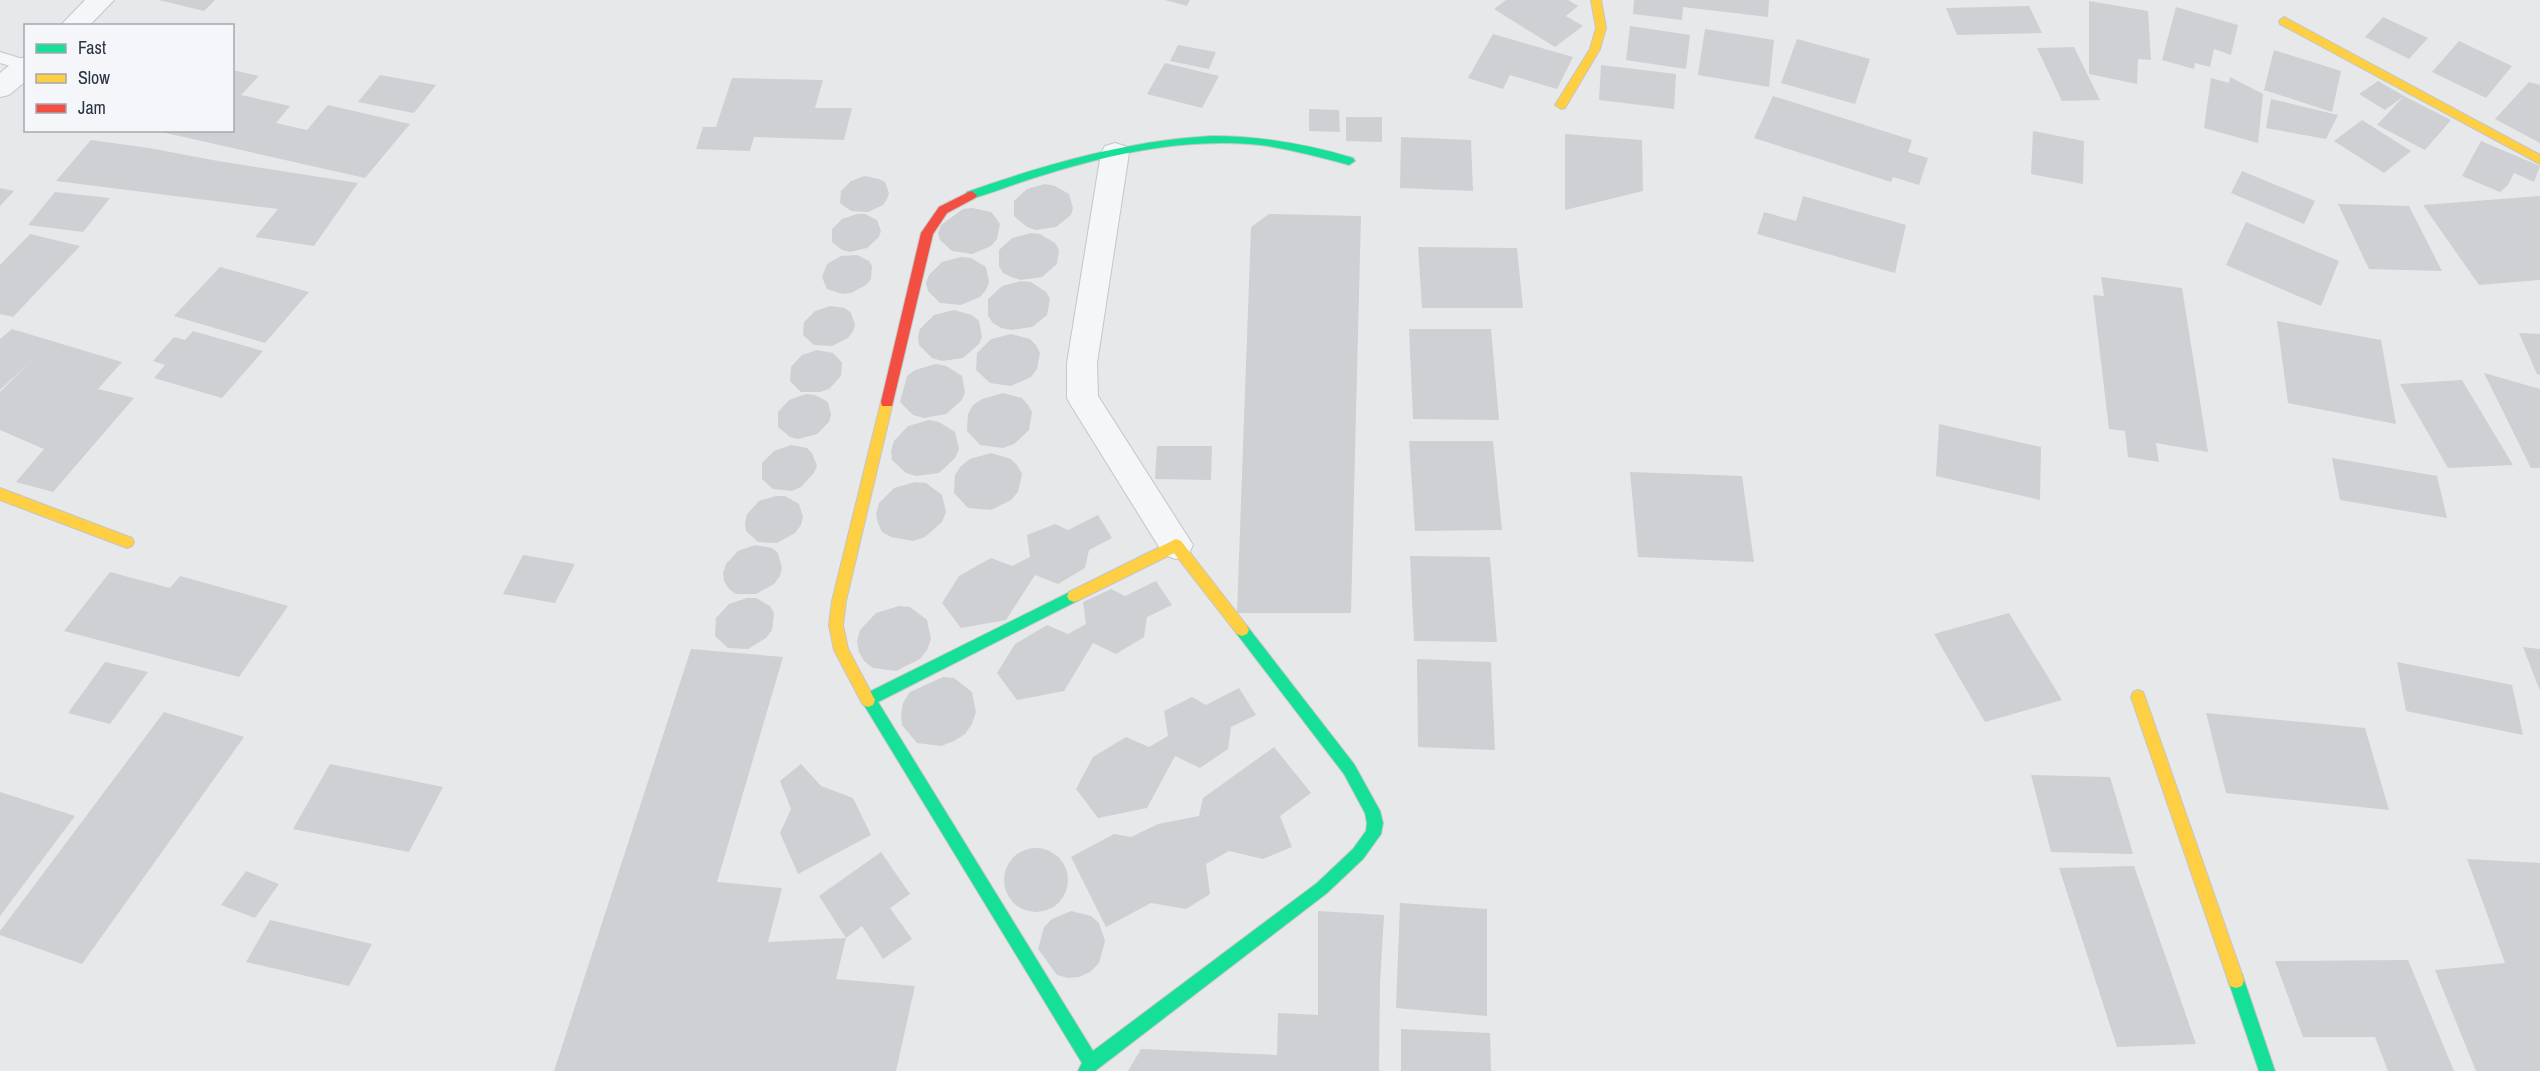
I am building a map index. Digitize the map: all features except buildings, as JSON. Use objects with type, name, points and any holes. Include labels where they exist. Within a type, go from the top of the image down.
[{"type":"street","points":[[75,24],[101,0]]},
{"type":"street","points":[[1561,105],[1595,49],[1601,28],[1596,0]]},
{"type":"street","points":[[2284,21],[2540,160]]},
{"type":"street","points":[[0,88],[24,67]]},
{"type":"street","points":[[1115,153],[1082,363],[1083,399],[1176,545],[1349,769],[1372,811],[1375,823],[1373,834],[1358,854],[1322,888],[1089,1067],[868,700],[841,650],[836,625],[839,601],[927,232],[934,219],[945,208],[962,198],[1031,174],[1115,153],[1168,145],[1244,140],[1308,149],[1349,161]]},
{"type":"street","points":[[0,494],[128,542]]},
{"type":"street","points":[[868,700],[1176,545]]},
{"type":"street","points":[[2138,698],[2267,1071]]},
{"type":"lane","points":[[0,57],[24,66]]},
{"type":"traffic: fast","points":[[971,195],[1072,162],[1176,142],[1259,141],[1349,161]]},
{"type":"traffic: fast","points":[[1074,596],[868,700],[1091,1063]]},
{"type":"traffic: fast","points":[[1086,1071],[1091,1063],[1322,888],[1358,854],[1373,834],[1375,823],[1372,811],[1349,769],[1242,630]]},
{"type":"traffic: fast","points":[[2236,980],[2267,1071]]},
{"type":"traffic: slow","points":[[1561,105],[1595,49],[1601,28],[1596,0]]},
{"type":"traffic: slow","points":[[2284,21],[2540,160]]},
{"type":"traffic: slow","points":[[868,700],[841,650],[836,625],[839,601],[887,402]]},
{"type":"traffic: slow","points":[[0,494],[127,542]]},
{"type":"traffic: slow","points":[[1074,596],[1176,545],[1242,630]]},
{"type":"traffic: slow","points":[[2138,697],[2236,980]]},
{"type":"traffic: jam","points":[[887,402],[927,233],[943,210],[971,195]]}]
